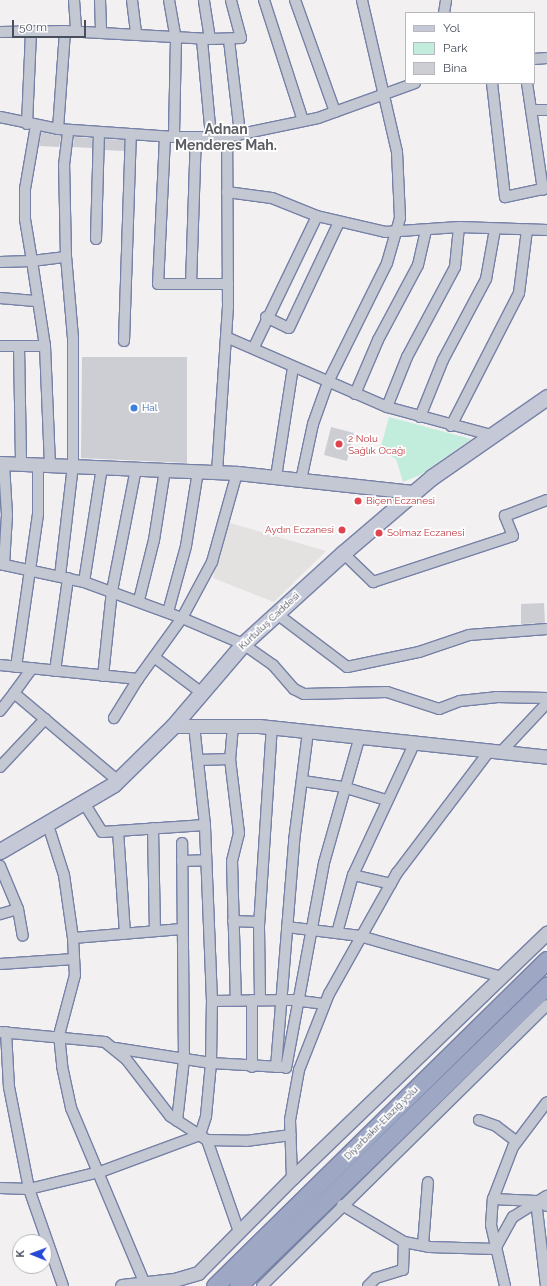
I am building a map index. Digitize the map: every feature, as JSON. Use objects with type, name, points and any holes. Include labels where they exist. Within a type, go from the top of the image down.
[{"type":"highway","name":"Diyarbakır-Elazığ yolu","points":[[215,1286],[547,960]]},
{"type":"highway","name":"Diyarbakır-Elazığ yolu","points":[[238,1286],[547,986]]},
{"type":"main road","name":"Kurtuluş Caddesi","points":[[0,851],[84,804],[117,780],[173,726],[243,644],[343,553],[413,492],[547,397]]},
{"type":"street","points":[[74,0],[76,31]]},
{"type":"street","points":[[100,0],[101,33]]},
{"type":"street","points":[[132,0],[136,35]]},
{"type":"street","points":[[170,0],[176,39],[158,284],[228,284]]},
{"type":"street","points":[[204,0],[211,137]]},
{"type":"street","points":[[0,32],[65,30],[176,39],[229,40],[241,38],[231,0]]},
{"type":"street","points":[[264,0],[303,122]]},
{"type":"street","points":[[296,0],[335,112]]},
{"type":"street","points":[[301,480],[313,424],[328,382],[387,263],[398,232],[399,168],[385,94],[362,0]]},
{"type":"street","points":[[444,12],[446,0]]},
{"type":"street","points":[[55,671],[74,466],[73,338],[66,257],[63,129],[65,30]]},
{"type":"street","points":[[16,667],[44,465],[45,346],[25,219],[25,189],[32,125],[31,31]]},
{"type":"street","points":[[229,40],[240,134]]},
{"type":"street","points":[[535,59],[547,58]]},
{"type":"street","points":[[0,117],[32,125],[63,129],[169,137],[227,137],[303,122],[412,84]]},
{"type":"street","points":[[492,84],[505,197],[545,189],[527,84]]},
{"type":"street","points":[[531,110],[547,110]]},
{"type":"street","points":[[96,239],[100,132]]},
{"type":"street","points":[[124,341],[131,134]]},
{"type":"street","points":[[191,284],[196,137]]},
{"type":"street","points":[[217,472],[228,284],[227,137]]},
{"type":"street","points":[[227,192],[285,201],[316,216],[339,222],[398,232],[426,231],[459,227],[547,230]]},
{"type":"street","points":[[254,347],[266,317],[316,216]]},
{"type":"street","points":[[266,317],[289,328],[339,222]]},
{"type":"street","points":[[387,407],[407,357],[455,267],[459,227]]},
{"type":"street","points":[[420,417],[443,360],[486,279],[495,229]]},
{"type":"street","points":[[451,426],[519,293],[527,230]]},
{"type":"street","points":[[355,394],[378,340],[418,265],[426,231]]},
{"type":"street","points":[[0,262],[32,261],[66,257]]},
{"type":"street","points":[[0,298],[38,301]]},
{"type":"street","points":[[226,337],[254,347],[328,382],[387,407],[451,426],[492,435]]},
{"type":"street","points":[[0,346],[45,346]]},
{"type":"street","points":[[19,346],[21,464]]},
{"type":"street","points":[[276,477],[293,366]]},
{"type":"street","points":[[413,492],[237,473],[2,463],[7,515],[2,564],[30,568],[112,591],[139,600],[243,644],[273,665],[294,689],[304,694],[387,692],[439,708],[460,701],[496,697],[547,698]]},
{"type":"street","points":[[84,582],[102,467]]},
{"type":"street","points":[[103,676],[112,591],[136,468]]},
{"type":"street","points":[[139,600],[154,540],[165,470]]},
{"type":"street","points":[[168,612],[186,546],[198,471]]},
{"type":"street","points":[[114,718],[138,679],[182,618],[212,562],[237,473]]},
{"type":"street","points":[[343,553],[373,582],[513,536],[506,516],[547,500]]},
{"type":"street","points":[[277,614],[347,667],[419,652],[469,635],[547,629]]},
{"type":"street","points":[[154,657],[202,693]]},
{"type":"street","points":[[0,665],[138,679]]},
{"type":"street","points":[[0,711],[32,668]]},
{"type":"street","points":[[14,694],[117,780]]},
{"type":"street","points":[[292,1178],[291,1135],[299,1070],[324,1004],[360,936],[391,884],[496,750],[547,703]]},
{"type":"street","points":[[0,767],[45,719]]},
{"type":"street","points":[[173,726],[272,727],[496,750],[547,757]]},
{"type":"street","points":[[194,726],[205,825],[212,1001],[211,1063],[203,1138],[239,1232]]},
{"type":"street","points":[[233,726],[230,759],[239,833],[232,861],[236,1000]]},
{"type":"street","points":[[252,1067],[259,922],[272,727]]},
{"type":"street","points":[[281,1067],[279,1000],[308,731]]},
{"type":"street","points":[[281,1067],[297,1000],[310,930],[343,787],[360,736]]},
{"type":"street","points":[[337,933],[353,875],[386,800],[415,742]]},
{"type":"street","points":[[198,760],[230,759]]},
{"type":"street","points":[[303,781],[343,787],[386,800]]},
{"type":"street","points":[[84,804],[102,832],[205,825]]},
{"type":"street","points":[[48,825],[64,874],[73,938],[75,975],[59,1035],[72,1108],[100,1172],[145,1284]]},
{"type":"street","points":[[153,828],[155,931]]},
{"type":"street","points":[[118,831],[124,934]]},
{"type":"street","points":[[177,1120],[184,1060],[182,844]]},
{"type":"street","points":[[182,861],[206,860]]},
{"type":"street","points":[[0,866],[18,909],[23,936]]},
{"type":"street","points":[[353,875],[391,884]]},
{"type":"street","points":[[0,914],[18,909]]},
{"type":"street","points":[[234,922],[259,922]]},
{"type":"street","points":[[286,927],[360,936],[502,977]]},
{"type":"street","points":[[73,938],[182,929]]},
{"type":"street","points":[[122,1286],[145,1284],[198,1273],[292,1178],[547,934]]},
{"type":"street","points":[[0,964],[74,958]]},
{"type":"street","points":[[212,1001],[256,999],[297,1000],[324,1004]]},
{"type":"street","points":[[262,1286],[342,1205],[547,1005]]},
{"type":"street","points":[[63,1286],[28,1189],[9,1087],[3,1032],[84,1037],[115,1048],[184,1060],[252,1067],[281,1067],[299,1070]]},
{"type":"street","points":[[115,1048],[177,1120],[203,1138]]},
{"type":"street","points":[[505,1286],[495,1249],[493,1199],[517,1142],[547,1102]]},
{"type":"street","points":[[478,1120],[496,1126],[517,1142]]},
{"type":"street","points":[[0,1188],[28,1189],[100,1172],[203,1138],[246,1141],[291,1135]]},
{"type":"street","points":[[423,1245],[428,1182]]},
{"type":"street","points":[[495,1249],[513,1217],[536,1200],[547,1196]]},
{"type":"street","points":[[493,1199],[536,1200],[547,1206]]},
{"type":"street","points":[[536,1200],[546,1286]]},
{"type":"street","points":[[342,1205],[404,1242],[423,1245],[495,1249]]},
{"type":"street","points":[[368,1286],[376,1278],[403,1270],[404,1242]]},
{"type":"shaded area","points":[[227,522],[326,551],[274,602],[213,578]]},
{"type":"green space","points":[[389,417],[471,439],[420,475],[403,482],[396,459],[380,450]]},
{"type":"building","points":[[41,132],[61,136],[59,147],[39,146]]},
{"type":"building","points":[[74,137],[92,138],[92,148],[73,147]]},
{"type":"building","points":[[105,139],[124,140],[124,151],[105,150]]},
{"type":"building","name":"Hal","points":[[82,357],[187,357],[187,463],[81,458]]},
{"type":"building","name":"2 Nolu Sağlık Ocağı","points":[[331,427],[354,433],[347,461],[324,455]]},
{"type":"building","points":[[544,603],[545,623],[521,624],[521,604]]},
{"type":"place","name":"Hal","points":[[134,408]]},
{"type":"place","name":"2 Nolu Sağlık Ocağı","points":[[339,444]]},
{"type":"place","name":"Biçen Eczanesi","points":[[358,501]]},
{"type":"place","name":"Aydın Eczanesi","points":[[342,530]]},
{"type":"place","name":"Solmaz Eczanesi","points":[[379,533]]},
{"type":"district","name":"Adnan Menderes Mah.","points":[[226,138]]}]
